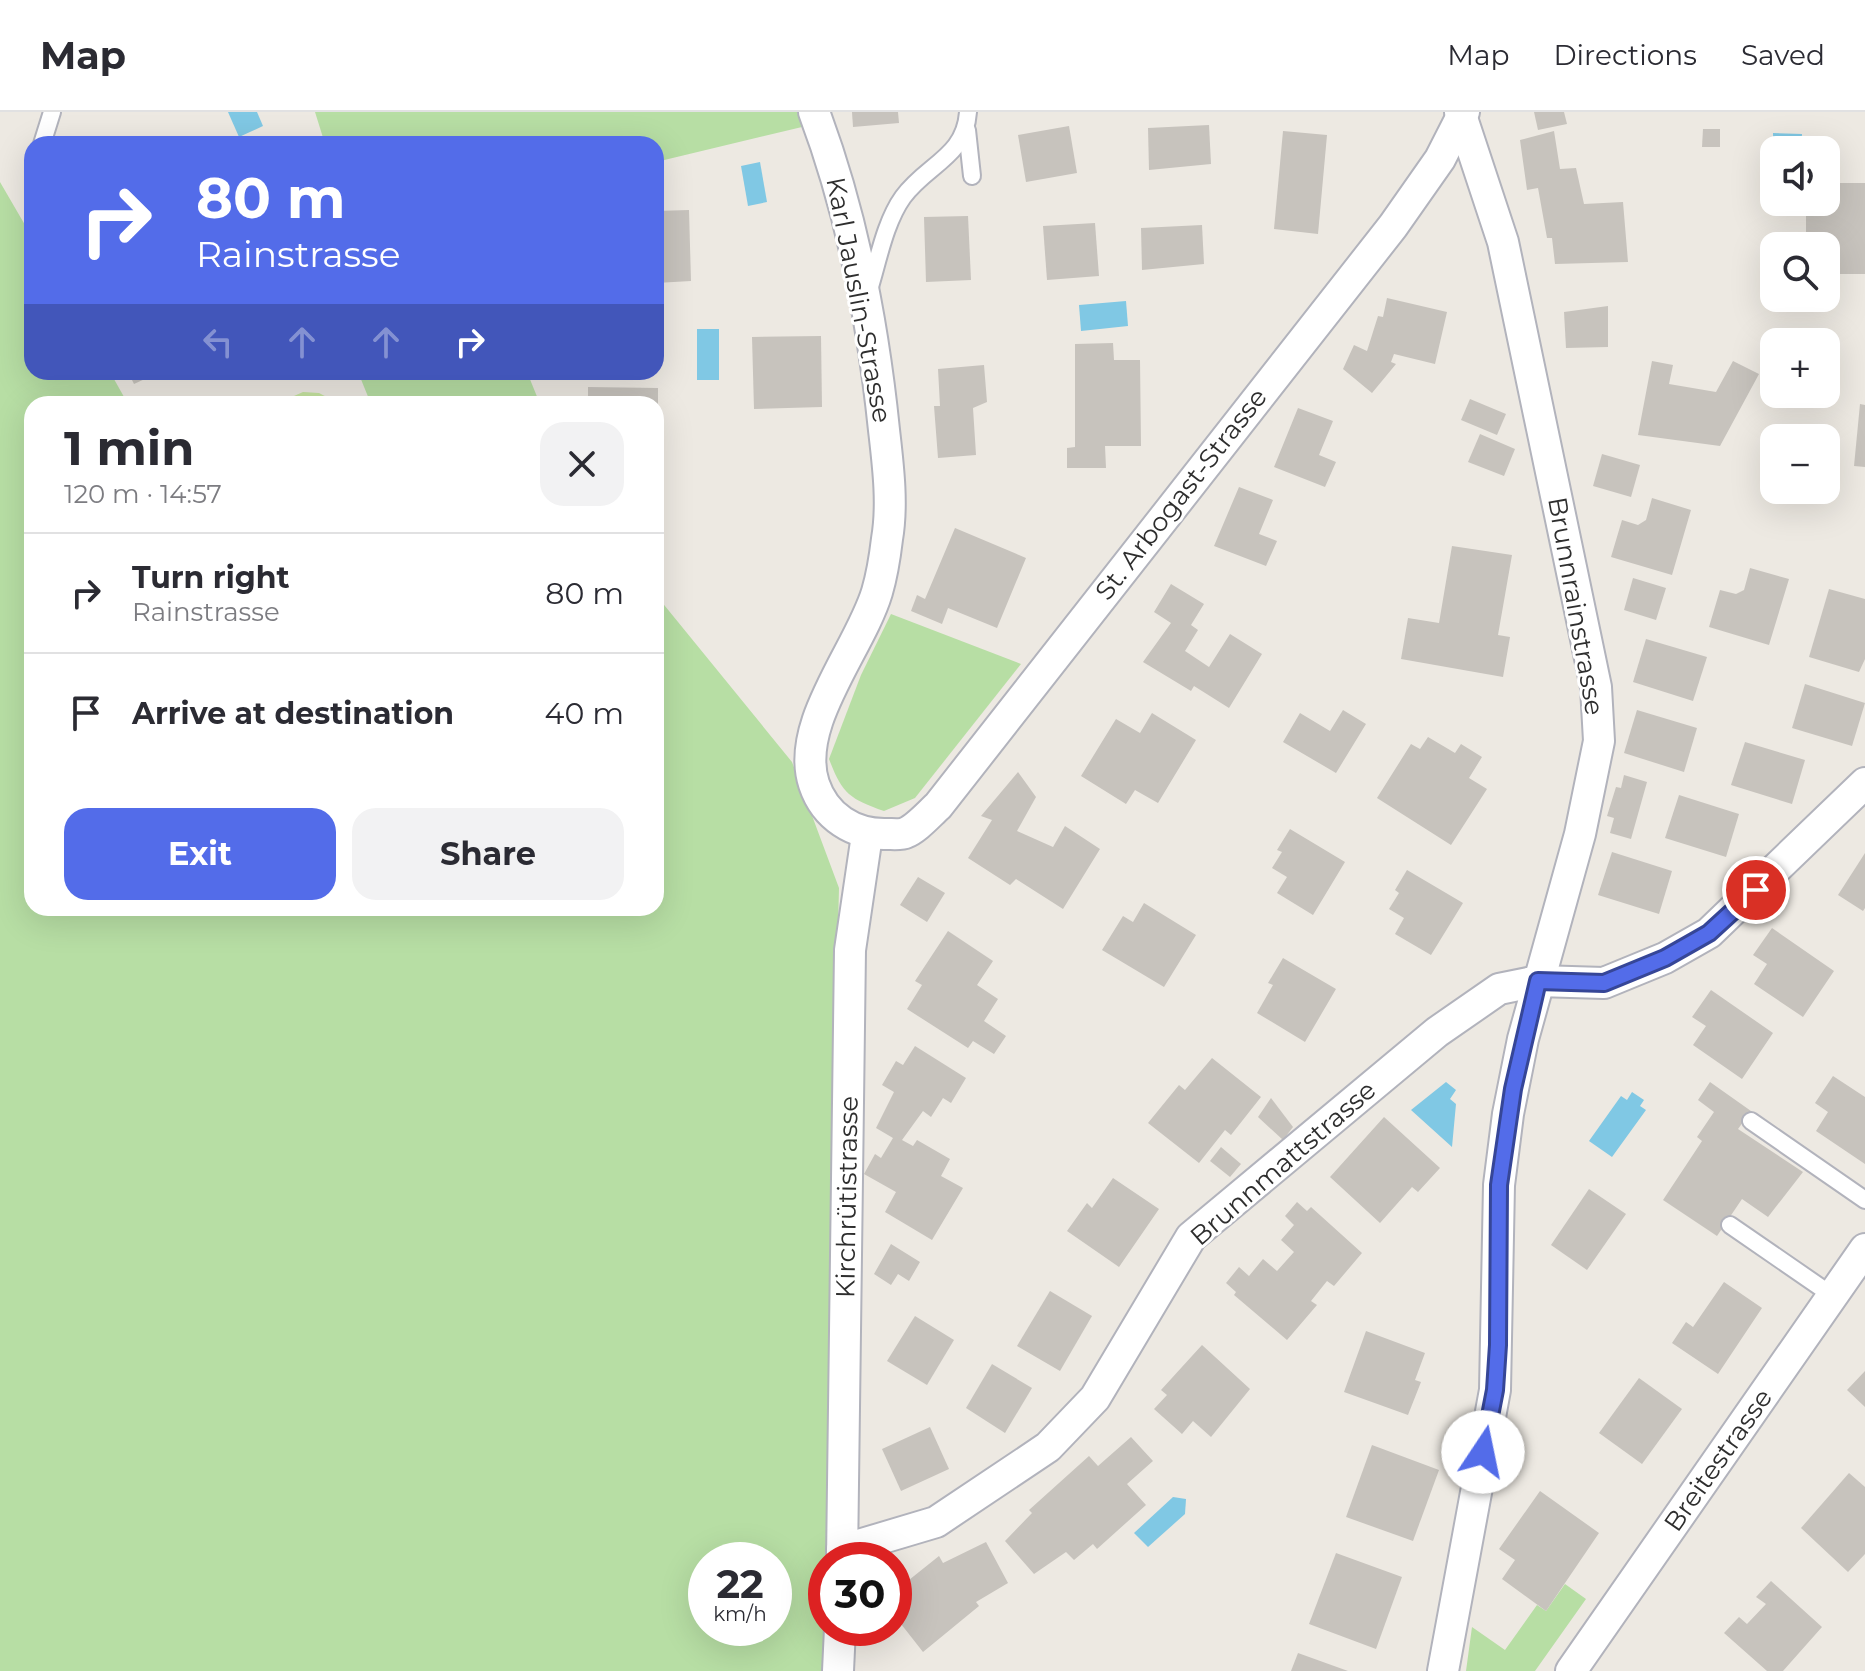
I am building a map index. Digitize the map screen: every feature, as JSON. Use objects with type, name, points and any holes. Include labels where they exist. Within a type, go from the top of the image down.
[{"type":"street","name":"Karl Jauslin-Strasse","points":[[814,112],[832,161],[864,302],[889,476],[888,536],[876,594],[822,713],[809,750],[813,783],[826,808],[848,827],[867,835]]},
{"type":"street","name":"St. Arbogast-Strasse","points":[[867,835],[905,834],[938,806],[1393,226],[1440,159],[1462,114]]},
{"type":"street","name":"Brunnrainstrasse","points":[[1443,1671],[1495,1390],[1499,1185],[1511,1099],[1538,981],[1580,834],[1599,741],[1596,687],[1503,242],[1462,114]]},
{"type":"street","name":"Brunnmattstrasse","points":[[879,1542],[936,1522],[1048,1447],[1095,1398],[1191,1237],[1455,1019],[1499,989],[1538,981],[1604,983],[1665,958],[1709,933],[1865,783]]},
{"type":"street","name":"Kirchrütistrasse","points":[[842,1542],[850,950],[867,835]]},
{"type":"street","name":"Breitestrasse","points":[[1571,1671],[1865,1249]]},
{"type":"street","points":[[838,1671],[839,1646]]},
{"type":"lane","points":[[44,136],[52,112]]},
{"type":"lane","points":[[968,112],[972,176]]},
{"type":"lane","points":[[864,302],[902,198],[929,169],[955,150],[967,130]]},
{"type":"lane","points":[[1751,1121],[1865,1200]]},
{"type":"lane","points":[[1730,1225],[1833,1296]]},
{"type":"green space","points":[[315,112],[797,112],[802,127],[664,160],[664,136],[322,136]]},
{"type":"green space","points":[[0,182],[24,223],[24,380],[114,380],[124,396],[24,396],[24,916],[664,916],[664,605],[792,762],[839,888],[832,1170],[842,1542],[808,1542],[808,1646],[831,1646],[838,1671],[0,1671]]},
{"type":"green space","points":[[361,380],[530,380],[537,396],[368,396]]},
{"type":"green space","points":[[303,392],[325,396],[294,396]]},
{"type":"green space","points":[[891,614],[1021,664],[915,798],[884,811],[862,803],[848,793],[829,759],[861,675]]},
{"type":"green space","points":[[1565,1584],[1586,1599],[1535,1671],[1466,1671],[1472,1627],[1505,1650],[1537,1605],[1546,1611]]},
{"type":"water","points":[[228,112],[257,112],[263,126],[239,136]]},
{"type":"water","points":[[1773,133],[1802,134],[1802,136],[1773,136]]},
{"type":"water","points":[[760,162],[767,202],[748,206],[741,166]]},
{"type":"water","points":[[1126,301],[1128,326],[1081,331],[1079,305]]},
{"type":"water","points":[[697,329],[719,329],[719,380],[697,380]]},
{"type":"water","points":[[1446,1082],[1456,1090],[1450,1099],[1456,1104],[1452,1147],[1411,1110]]},
{"type":"water","points":[[1632,1092],[1644,1100],[1640,1106],[1646,1110],[1612,1157],[1589,1141],[1621,1096],[1627,1100]]},
{"type":"water","points":[[1173,1497],[1186,1499],[1185,1514],[1148,1547],[1134,1533]]},
{"type":"building","points":[[852,112],[898,112],[899,123],[853,127]]},
{"type":"building","points":[[1534,112],[1564,112],[1567,124],[1538,130]]},
{"type":"building","points":[[1209,125],[1211,164],[1149,170],[1148,128]]},
{"type":"building","points":[[1069,126],[1077,173],[1026,182],[1018,135]]},
{"type":"building","points":[[1703,129],[1720,129],[1720,147],[1702,147]]},
{"type":"building","points":[[1283,131],[1327,135],[1318,234],[1274,229]]},
{"type":"building","points":[[1554,131],[1560,169],[1576,168],[1584,204],[1623,202],[1628,262],[1555,264],[1552,238],[1547,238],[1538,188],[1527,190],[1520,140]]},
{"type":"building","points":[[1840,183],[1865,183],[1865,274],[1840,274],[1840,232],[1806,232],[1806,216],[1840,216]]},
{"type":"building","points":[[689,210],[691,281],[664,283],[664,211]]},
{"type":"building","points":[[968,216],[971,280],[926,282],[924,217]]},
{"type":"building","points":[[1095,223],[1099,276],[1047,280],[1043,226]]},
{"type":"building","points":[[1202,225],[1204,264],[1142,270],[1141,228]]},
{"type":"building","points":[[1387,298],[1447,312],[1435,364],[1394,354],[1391,362],[1396,364],[1372,393],[1343,369],[1354,345],[1367,351],[1378,316],[1383,317]]},
{"type":"building","points":[[1608,306],[1608,347],[1566,348],[1564,312]]},
{"type":"building","points":[[821,336],[822,407],[754,409],[752,337]]},
{"type":"building","points":[[1113,343],[1114,360],[1140,360],[1141,446],[1105,446],[1106,468],[1067,468],[1067,448],[1075,447],[1075,344]]},
{"type":"building","points":[[1652,361],[1673,365],[1669,384],[1716,392],[1733,361],[1759,374],[1720,446],[1638,435]]},
{"type":"building","points":[[984,365],[987,402],[973,408],[976,455],[938,458],[934,406],[940,406],[938,369]]},
{"type":"building","points":[[588,387],[658,388],[658,396],[588,396]]},
{"type":"building","points":[[1470,399],[1506,414],[1497,435],[1461,420]]},
{"type":"building","points":[[1860,404],[1865,405],[1865,467],[1854,466]]},
{"type":"building","points":[[1298,408],[1333,421],[1319,455],[1336,462],[1325,487],[1274,467]]},
{"type":"building","points":[[1480,434],[1515,449],[1504,476],[1468,462]]},
{"type":"building","points":[[1602,454],[1640,465],[1631,497],[1593,486]]},
{"type":"building","points":[[1239,487],[1273,500],[1259,534],[1277,541],[1266,566],[1214,546]]},
{"type":"building","points":[[1652,498],[1691,510],[1672,575],[1611,557],[1622,520],[1638,525],[1646,520]]},
{"type":"building","points":[[955,528],[1026,558],[997,628],[948,608],[942,624],[911,611],[917,595],[925,599]]},
{"type":"building","points":[[1452,546],[1512,555],[1498,635],[1510,637],[1503,677],[1401,659],[1408,618],[1439,623]]},
{"type":"building","points":[[1750,568],[1789,579],[1769,645],[1709,627],[1720,590],[1736,594],[1744,590]]},
{"type":"building","points":[[1633,578],[1666,588],[1656,620],[1624,610]]},
{"type":"building","points":[[1171,584],[1204,604],[1191,625],[1198,630],[1185,651],[1209,667],[1230,634],[1262,654],[1229,708],[1194,686],[1191,691],[1143,662],[1171,623],[1154,612]]},
{"type":"building","points":[[1829,589],[1865,599],[1865,659],[1859,672],[1809,657]]},
{"type":"building","points":[[1646,639],[1707,657],[1693,701],[1633,682]]},
{"type":"building","points":[[1805,684],[1865,703],[1852,746],[1792,728]]},
{"type":"building","points":[[1343,710],[1366,724],[1336,773],[1283,742],[1300,713],[1330,731]]},
{"type":"building","points":[[1637,710],[1697,728],[1684,772],[1624,753]]},
{"type":"building","points":[[1152,713],[1196,740],[1158,803],[1135,790],[1126,804],[1081,776],[1116,719],[1140,733]]},
{"type":"building","points":[[1428,737],[1455,753],[1461,744],[1482,757],[1469,778],[1487,789],[1451,845],[1377,798],[1411,744],[1420,749]]},
{"type":"building","points":[[1745,742],[1805,760],[1792,804],[1731,785]]},
{"type":"building","points":[[1018,772],[1036,797],[1017,831],[1053,847],[1065,826],[1100,849],[1063,909],[1016,879],[1010,885],[968,858],[992,820],[981,816]]},
{"type":"building","points":[[1624,775],[1647,782],[1631,839],[1610,833],[1614,818],[1607,816],[1616,787],[1621,788]]},
{"type":"building","points":[[1679,795],[1739,814],[1726,857],[1665,838]]},
{"type":"building","points":[[1290,829],[1345,862],[1313,915],[1277,893],[1287,877],[1272,868],[1282,852],[1277,850]]},
{"type":"building","points":[[1612,852],[1672,871],[1659,914],[1598,895]]},
{"type":"building","points":[[1865,853],[1865,908],[1863,911],[1838,895]]},
{"type":"building","points":[[1407,870],[1463,903],[1431,955],[1395,934],[1404,918],[1389,909],[1399,893],[1395,890]]},
{"type":"building","points":[[918,877],[945,893],[927,922],[900,905]]},
{"type":"building","points":[[1144,903],[1196,935],[1164,987],[1102,950],[1123,916],[1133,922]]},
{"type":"building","points":[[1772,928],[1834,971],[1803,1017],[1754,984],[1767,964],[1753,955]]},
{"type":"building","points":[[948,931],[993,961],[977,985],[998,999],[984,1021],[1006,1036],[994,1054],[973,1041],[968,1048],[907,1009],[922,985],[915,981]]},
{"type":"building","points":[[1283,958],[1336,989],[1305,1042],[1257,1013],[1273,985],[1268,983]]},
{"type":"building","points":[[1711,990],[1773,1033],[1742,1079],[1693,1045],[1706,1026],[1692,1017]]},
{"type":"building","points":[[915,1046],[966,1078],[951,1103],[943,1098],[931,1117],[923,1111],[902,1140],[913,1146],[917,1140],[950,1159],[941,1176],[963,1188],[932,1240],[885,1212],[896,1192],[864,1174],[875,1154],[881,1158],[893,1138],[876,1128],[894,1092],[882,1085],[896,1061],[903,1065]]},
{"type":"building","points":[[1212,1058],[1261,1097],[1231,1135],[1225,1130],[1199,1163],[1148,1123],[1179,1085],[1185,1090]]},
{"type":"building","points":[[1833,1076],[1865,1097],[1865,1164],[1816,1131],[1828,1112],[1815,1103]]},
{"type":"building","points":[[1710,1082],[1751,1111],[1738,1129],[1803,1172],[1768,1217],[1742,1199],[1717,1236],[1663,1200],[1702,1141],[1697,1137],[1714,1112],[1698,1100]]},
{"type":"building","points":[[1271,1098],[1293,1127],[1283,1140],[1258,1117]]},
{"type":"building","points":[[1384,1117],[1440,1168],[1418,1192],[1412,1187],[1380,1223],[1330,1177]]},
{"type":"building","points":[[1221,1147],[1241,1164],[1230,1177],[1210,1161]]},
{"type":"building","points":[[1113,1178],[1159,1209],[1119,1267],[1067,1231],[1087,1203],[1092,1208]]},
{"type":"building","points":[[1589,1189],[1626,1214],[1587,1270],[1551,1245]]},
{"type":"building","points":[[1297,1202],[1307,1211],[1311,1207],[1362,1253],[1334,1286],[1327,1281],[1311,1301],[1317,1305],[1287,1340],[1234,1295],[1236,1292],[1226,1283],[1239,1267],[1249,1276],[1263,1259],[1277,1271],[1294,1252],[1281,1240],[1294,1225],[1285,1216]]},
{"type":"building","points":[[891,1244],[920,1262],[909,1281],[898,1274],[891,1285],[874,1274]]},
{"type":"building","points":[[1724,1282],[1762,1308],[1718,1374],[1672,1343],[1686,1322],[1693,1327]]},
{"type":"building","points":[[1050,1291],[1092,1316],[1060,1371],[1017,1346]]},
{"type":"building","points":[[915,1316],[954,1340],[927,1385],[887,1361]]},
{"type":"building","points":[[1366,1331],[1425,1353],[1415,1380],[1421,1382],[1408,1415],[1344,1392]]},
{"type":"building","points":[[1202,1345],[1250,1389],[1211,1437],[1193,1421],[1182,1434],[1154,1409],[1167,1395],[1161,1390]]},
{"type":"building","points":[[992,1364],[1032,1388],[1005,1433],[966,1408]]},
{"type":"building","points":[[1865,1371],[1865,1407],[1847,1390]]},
{"type":"building","points":[[1639,1378],[1682,1409],[1642,1464],[1599,1433]]},
{"type":"building","points":[[930,1427],[949,1469],[901,1491],[882,1449]]},
{"type":"building","points":[[1131,1437],[1153,1461],[1127,1484],[1146,1505],[1097,1549],[1093,1544],[1074,1560],[1066,1552],[1034,1574],[1005,1541],[1032,1513],[1029,1510],[1089,1456],[1098,1466]]},
{"type":"building","points":[[1372,1445],[1439,1470],[1413,1541],[1346,1517]]},
{"type":"building","points":[[1849,1473],[1865,1487],[1865,1554],[1848,1572],[1801,1528]]},
{"type":"building","points":[[1540,1491],[1599,1533],[1546,1611],[1502,1579],[1515,1560],[1499,1549]]},
{"type":"building","points":[[986,1542],[1008,1583],[976,1602],[979,1606],[923,1652],[912,1638],[912,1578],[939,1556],[943,1563]]},
{"type":"building","points":[[1336,1553],[1402,1577],[1376,1649],[1309,1624]]},
{"type":"building","points":[[1771,1581],[1822,1627],[1783,1671],[1767,1671],[1724,1633],[1739,1617],[1747,1624],[1766,1604],[1756,1597]]},
{"type":"building","points":[[1298,1653],[1348,1671],[1291,1671]]},
{"type":"route","points":[[1483,1452],[1495,1390],[1498,1345],[1499,1185],[1508,1114],[1538,981],[1604,983],[1665,958],[1709,933],[1756,890]]}]
